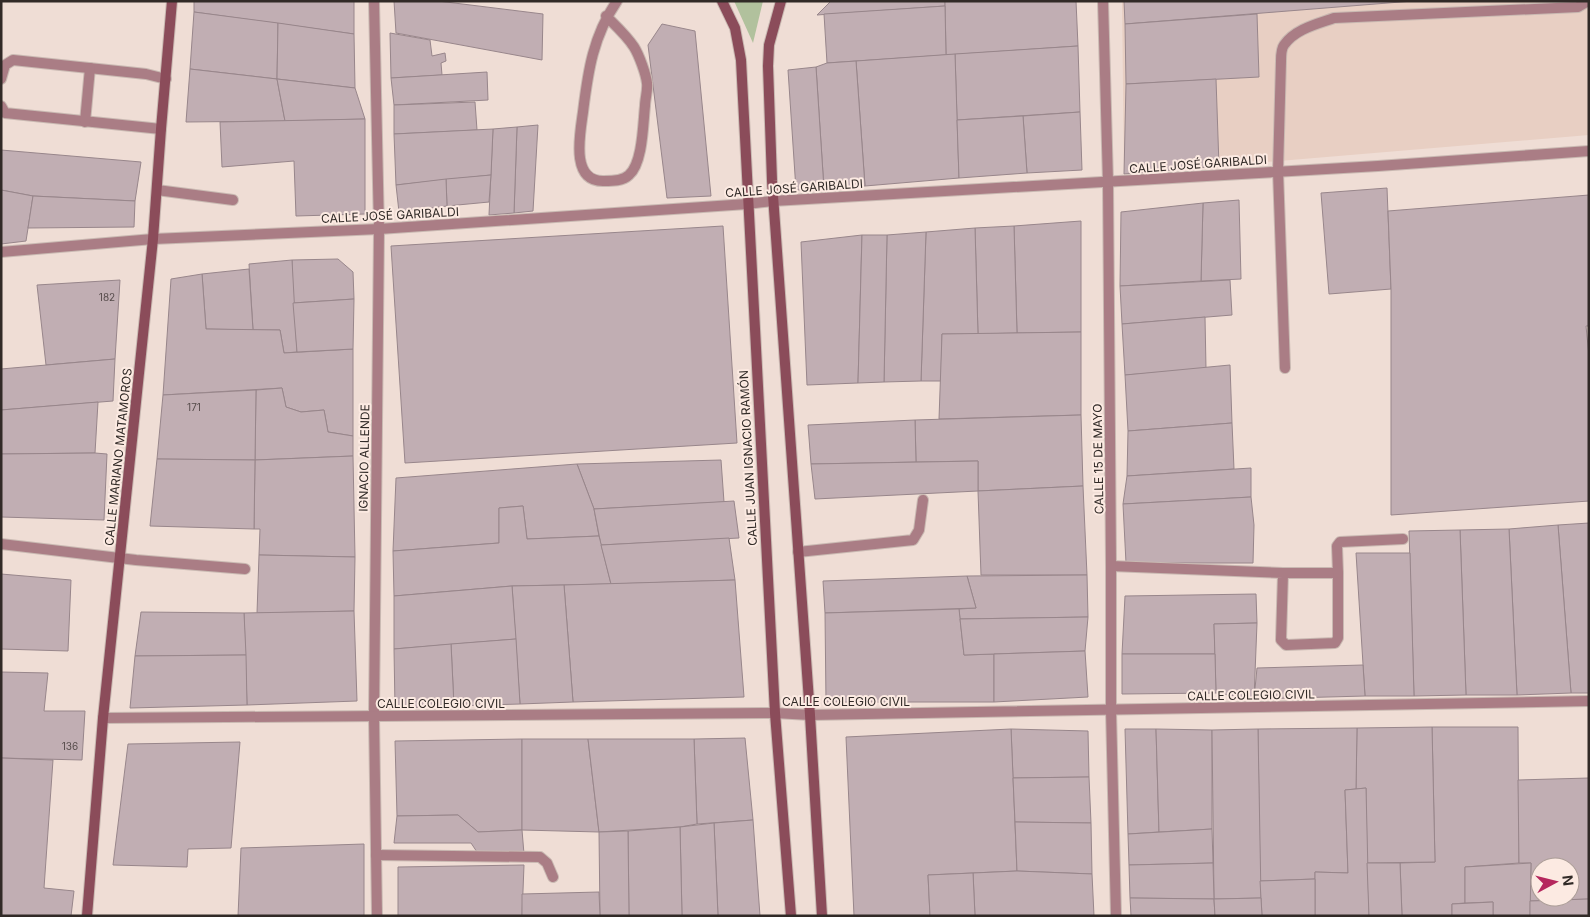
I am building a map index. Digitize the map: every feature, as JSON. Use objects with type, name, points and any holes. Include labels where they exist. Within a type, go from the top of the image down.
[{"type":"street","name":"CALLE MARIANO MATAMOROS","points":[[87,916],[103,718],[153,239],[172,1]]},
{"type":"street","name":"IGNACIO ALLENDE","points":[[374,1],[379,229],[374,716],[377,916]]},
{"type":"street","points":[[606,16],[634,47],[647,83],[640,150],[636,165],[630,175],[617,181],[595,181],[587,176],[581,163],[579,143],[593,49],[606,16],[617,1]]},
{"type":"street","name":"CALLE JUAN IGNACIO RAMÓN","points":[[722,1],[735,28],[741,60],[775,713],[791,916]]},
{"type":"street","points":[[781,1],[769,45],[768,66],[773,201],[810,715],[822,916]]},
{"type":"street","name":"CALLE 15 DE MAYO","points":[[1103,1],[1108,182],[1111,566],[1110,710],[1116,916]]},
{"type":"street","points":[[1285,368],[1278,171],[1282,46],[1292,36],[1310,26],[1334,18],[1578,7],[1588,1]]},
{"type":"street","points":[[1,79],[5,65],[13,60],[146,74],[166,78]]},
{"type":"street","points":[[85,122],[90,68]]},
{"type":"street","points":[[1,106],[5,112],[161,129]]},
{"type":"street","name":"CALLE JOSÉ GARIBALDI","points":[[1,252],[153,239],[379,229],[773,201],[1378,166],[1589,151]]},
{"type":"street","points":[[157,190],[232,200]]},
{"type":"street","points":[[798,552],[913,540],[918,530],[923,500]]},
{"type":"street","points":[[1283,573],[1281,640],[1286,645],[1335,643],[1338,638],[1338,546],[1340,542],[1403,539]]},
{"type":"street","points":[[1,544],[120,559],[245,569]]},
{"type":"street","points":[[1111,566],[1283,573],[1338,573]]},
{"type":"street","name":"CALLE COLEGIO CIVIL","points":[[103,718],[775,713],[810,715],[1589,701]]},
{"type":"street","points":[[376,856],[540,857],[547,863],[553,877]]},
{"type":"shaded area","points":[[1122,1],[1589,1],[1589,135],[1124,174]]},
{"type":"green space","points":[[734,1],[763,1],[753,43]]},
{"type":"building","points":[[194,1],[354,1],[354,34],[194,12]]},
{"type":"building","points":[[394,1],[438,1],[543,14],[542,60],[396,33]]},
{"type":"building","points":[[831,1],[945,1],[945,6],[817,15]]},
{"type":"building","points":[[945,1],[1076,1],[1078,46],[946,55]]},
{"type":"building","points":[[1124,1],[1413,1],[1125,24]]},
{"type":"building","points":[[945,6],[946,55],[827,63],[824,14]]},
{"type":"building","points":[[194,12],[278,23],[277,79],[190,69]]},
{"type":"building","points":[[1257,14],[1259,77],[1126,84],[1125,24]]},
{"type":"building","points":[[278,23],[354,34],[355,88],[277,79]]},
{"type":"building","points":[[662,24],[695,31],[711,196],[667,198],[648,45]]},
{"type":"building","points":[[390,33],[430,40],[432,56],[445,53],[446,61],[441,63],[442,75],[391,78]]},
{"type":"building","points":[[1078,46],[1080,112],[957,120],[955,54]]},
{"type":"building","points":[[955,54],[959,178],[865,186],[856,61]]},
{"type":"building","points":[[856,61],[865,186],[824,189],[816,67],[827,63]]},
{"type":"building","points":[[816,67],[824,189],[796,190],[788,70]]},
{"type":"building","points":[[190,69],[277,79],[285,121],[186,122]]},
{"type":"building","points":[[487,72],[488,100],[394,105],[391,78]]},
{"type":"building","points":[[277,79],[355,88],[365,119],[285,121]]},
{"type":"building","points":[[1216,79],[1219,166],[1124,174],[1126,84]]},
{"type":"building","points":[[475,102],[477,130],[394,134],[394,105]]},
{"type":"building","points":[[1080,112],[1082,170],[1027,173],[1023,116]]},
{"type":"building","points":[[1023,116],[1027,173],[959,178],[957,120]]},
{"type":"building","points":[[365,119],[365,214],[296,216],[294,161],[222,167],[220,122]]},
{"type":"building","points":[[538,125],[533,211],[514,213],[517,127]]},
{"type":"building","points":[[517,127],[514,213],[489,215],[493,129]]},
{"type":"building","points":[[493,129],[491,175],[396,185],[394,134]]},
{"type":"building","points":[[1,150],[141,162],[135,201],[33,196],[1,190]]},
{"type":"building","points":[[491,175],[489,202],[447,206],[446,179]]},
{"type":"building","points":[[446,179],[447,206],[399,212],[396,185]]},
{"type":"building","points":[[1387,188],[1391,289],[1329,294],[1321,193]]},
{"type":"building","points":[[1,190],[33,196],[26,241],[1,244]]},
{"type":"building","points":[[1589,195],[1589,326],[1586,326],[1589,356],[1589,501],[1391,515],[1391,289],[1388,211]]},
{"type":"building","points":[[33,196],[135,201],[134,227],[28,228]]},
{"type":"building","points":[[1239,200],[1241,279],[1201,281],[1203,203]]},
{"type":"building","points":[[1203,203],[1201,281],[1120,286],[1121,212]]},
{"type":"building","points":[[1081,221],[1081,332],[1017,333],[1014,226]]},
{"type":"building","points":[[723,226],[737,443],[405,463],[391,246]]},
{"type":"building","points":[[1014,226],[1017,333],[978,334],[975,228]]},
{"type":"building","points":[[975,228],[978,334],[942,334],[941,381],[921,381],[926,232]]},
{"type":"building","points":[[926,232],[921,381],[884,382],[887,235]]},
{"type":"building","points":[[862,235],[858,383],[807,385],[801,242]]},
{"type":"building","points":[[862,235],[887,235],[884,382],[858,383]]},
{"type":"building","points":[[338,259],[353,272],[354,299],[293,303],[292,260]]},
{"type":"building","points":[[292,260],[297,352],[284,353],[280,330],[253,330],[249,264]]},
{"type":"building","points":[[249,269],[253,330],[206,329],[202,274]]},
{"type":"building","points":[[202,274],[206,329],[280,330],[284,353],[353,349],[353,436],[328,432],[324,410],[301,412],[286,407],[282,388],[163,395],[171,279]]},
{"type":"building","points":[[120,280],[115,359],[46,365],[37,285]]},
{"type":"building","points":[[1230,280],[1232,315],[1122,324],[1120,286]]},
{"type":"building","points":[[354,299],[353,349],[297,352],[293,303]]},
{"type":"building","points":[[1205,317],[1206,369],[1125,375],[1122,324]]},
{"type":"building","points":[[1081,332],[1081,415],[939,419],[942,334]]},
{"type":"building","points":[[115,359],[113,401],[1,410],[1,369]]},
{"type":"building","points":[[1230,365],[1232,423],[1128,431],[1125,375]]},
{"type":"building","points":[[282,388],[286,407],[301,412],[324,410],[328,432],[353,436],[353,456],[255,460],[256,390]]},
{"type":"building","points":[[256,390],[255,460],[157,459],[163,395]]},
{"type":"building","points":[[98,402],[95,453],[1,454],[1,410]]},
{"type":"building","points":[[1081,415],[1083,486],[978,491],[978,461],[916,462],[915,420]]},
{"type":"building","points":[[915,420],[916,462],[811,464],[808,425]]},
{"type":"building","points":[[1232,423],[1234,469],[1127,476],[1128,431]]},
{"type":"building","points":[[1,454],[107,454],[104,520],[1,517]]},
{"type":"building","points":[[353,456],[355,557],[259,555],[260,529],[254,529],[255,460]]},
{"type":"building","points":[[157,459],[255,460],[254,529],[150,526]]},
{"type":"building","points":[[721,460],[724,502],[594,509],[577,464]]},
{"type":"building","points":[[978,461],[978,491],[815,499],[811,464]]},
{"type":"building","points":[[577,464],[594,509],[599,536],[527,539],[523,506],[499,508],[499,543],[393,551],[396,478]]},
{"type":"building","points":[[1251,468],[1251,497],[1123,504],[1127,476]]},
{"type":"building","points":[[1083,486],[1087,575],[981,575],[978,491]]},
{"type":"building","points":[[1251,497],[1254,525],[1253,563],[1126,563],[1123,504]]},
{"type":"building","points":[[734,501],[739,538],[601,545],[594,509]]},
{"type":"building","points":[[523,506],[527,539],[599,536],[611,584],[512,586],[394,596],[393,551],[499,543],[499,508]]},
{"type":"building","points":[[1589,523],[1589,693],[1571,693],[1558,525]]},
{"type":"building","points":[[1558,525],[1571,693],[1517,695],[1509,529]]},
{"type":"building","points":[[1509,529],[1517,695],[1466,695],[1460,530]]},
{"type":"building","points":[[1460,530],[1466,695],[1414,696],[1409,531]]},
{"type":"building","points":[[729,538],[735,580],[611,584],[601,545]]},
{"type":"building","points":[[1356,553],[1410,553],[1414,696],[1365,696]]},
{"type":"building","points":[[259,555],[355,557],[354,611],[257,613]]},
{"type":"building","points":[[1,574],[71,580],[68,651],[1,649]]},
{"type":"building","points":[[1087,575],[1088,617],[960,619],[959,609],[976,608],[967,576]]},
{"type":"building","points":[[967,576],[976,608],[825,613],[823,581]]},
{"type":"building","points":[[735,580],[744,697],[573,702],[564,585]]},
{"type":"building","points":[[564,585],[573,702],[520,704],[512,586]]},
{"type":"building","points":[[512,586],[516,639],[394,649],[394,596]]},
{"type":"building","points":[[1256,594],[1257,623],[1214,624],[1215,654],[1122,654],[1125,596]]},
{"type":"building","points":[[959,609],[964,655],[994,654],[994,702],[826,702],[825,613]]},
{"type":"building","points":[[354,611],[357,701],[247,705],[244,613]]},
{"type":"building","points":[[141,612],[244,613],[246,655],[135,656]]},
{"type":"building","points":[[1088,617],[1085,651],[964,655],[960,619]]},
{"type":"building","points":[[1257,623],[1254,699],[1216,693],[1214,624]]},
{"type":"building","points":[[516,639],[520,704],[454,706],[451,644]]},
{"type":"building","points":[[451,644],[454,706],[395,708],[394,649]]},
{"type":"building","points":[[1085,651],[1088,697],[994,702],[994,654]]},
{"type":"building","points":[[1122,654],[1215,654],[1216,693],[1122,694]]},
{"type":"building","points":[[246,655],[247,705],[130,708],[135,656]]},
{"type":"building","points":[[1363,665],[1365,696],[1254,699],[1257,668]]},
{"type":"building","points":[[1,672],[48,673],[44,711],[85,711],[82,760],[1,758]]},
{"type":"building","points":[[1432,727],[1518,727],[1519,863],[1465,867],[1465,903],[1452,904],[1452,916],[1402,916],[1400,863],[1435,862]]},
{"type":"building","points":[[1432,727],[1435,862],[1367,863],[1366,788],[1356,789],[1357,728]]},
{"type":"building","points":[[1357,728],[1356,789],[1345,790],[1348,873],[1315,872],[1315,879],[1260,881],[1258,729]]},
{"type":"building","points":[[1011,729],[1088,731],[1089,777],[1013,778]]},
{"type":"building","points":[[1011,729],[1017,871],[928,875],[930,916],[854,916],[846,737]]},
{"type":"building","points":[[1125,729],[1156,729],[1159,832],[1128,834]]},
{"type":"building","points":[[1156,729],[1212,730],[1212,829],[1159,832]]},
{"type":"building","points":[[1258,729],[1261,898],[1214,899],[1212,730]]},
{"type":"building","points":[[745,738],[753,820],[697,824],[694,739]]},
{"type":"building","points":[[522,739],[522,830],[478,832],[458,815],[397,816],[395,741]]},
{"type":"building","points":[[522,739],[588,739],[599,832],[522,830]]},
{"type":"building","points":[[588,739],[694,739],[697,824],[680,827],[599,832]]},
{"type":"building","points":[[240,742],[231,848],[188,849],[187,867],[113,865],[128,744]]},
{"type":"building","points":[[1,758],[53,760],[44,888],[74,891],[71,916],[1,916]]},
{"type":"building","points":[[1089,777],[1091,823],[1015,822],[1013,778]]},
{"type":"building","points":[[1589,778],[1589,899],[1580,899],[1580,857],[1530,857],[1530,863],[1519,863],[1518,780]]},
{"type":"building","points":[[1366,788],[1369,916],[1315,916],[1315,872],[1348,873],[1345,790]]},
{"type":"building","points":[[458,815],[478,832],[522,830],[524,854],[479,855],[471,843],[394,843],[397,816]]},
{"type":"building","points":[[753,820],[760,916],[718,916],[714,823]]},
{"type":"building","points":[[1015,822],[1091,823],[1092,874],[1017,871]]},
{"type":"building","points":[[714,823],[718,916],[682,916],[680,827]]},
{"type":"building","points":[[680,827],[682,916],[629,916],[628,831]]},
{"type":"building","points":[[1212,829],[1213,863],[1129,865],[1128,834]]},
{"type":"building","points":[[628,831],[629,916],[600,916],[599,832]]},
{"type":"building","points":[[364,844],[364,916],[238,916],[241,848]]},
{"type":"building","points":[[1213,863],[1214,899],[1130,898],[1129,865]]},
{"type":"building","points":[[1367,863],[1400,863],[1402,916],[1369,916]]},
{"type":"building","points":[[1530,863],[1530,916],[1493,916],[1493,902],[1465,903],[1465,867]]},
{"type":"building","points":[[524,865],[522,916],[398,916],[398,867]]},
{"type":"building","points":[[1017,871],[1092,874],[1094,916],[975,916],[973,873]]},
{"type":"building","points":[[973,873],[975,916],[930,916],[928,875]]},
{"type":"building","points":[[1315,879],[1315,916],[1262,916],[1260,881]]},
{"type":"building","points":[[599,892],[600,916],[522,916],[522,894]]},
{"type":"building","points":[[1130,898],[1214,899],[1215,916],[1131,916]]},
{"type":"building","points":[[1261,898],[1262,916],[1215,916],[1214,899]]},
{"type":"building","points":[[1580,899],[1589,899],[1589,916],[1530,916],[1530,907],[1580,907]]},
{"type":"building","points":[[1493,902],[1493,916],[1452,916],[1452,904]]}]
